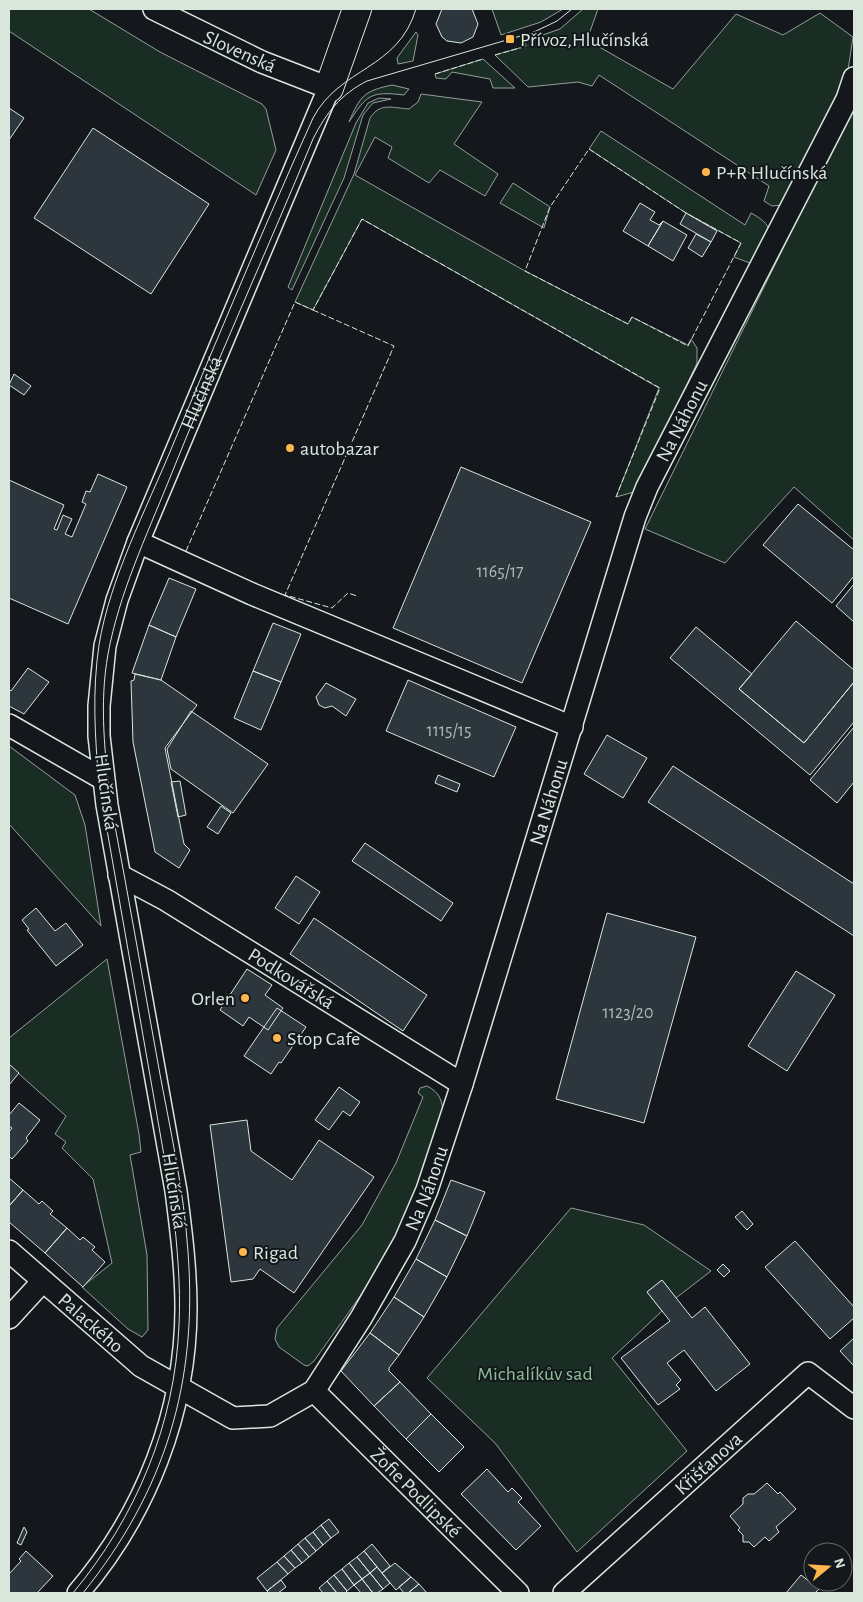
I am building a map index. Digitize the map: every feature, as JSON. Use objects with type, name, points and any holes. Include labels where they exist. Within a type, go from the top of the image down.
[{"type":"main road","name":"Hlučínská","points":[[329,88],[357,9]]},
{"type":"street","name":"Slovenská","points":[[154,9],[262,62],[329,88]]},
{"type":"street","name":"Na Náhonu","points":[[177,1387],[233,1418],[270,1416],[314,1391],[361,1318],[405,1241],[427,1190],[462,1084],[635,517],[647,487],[846,99],[854,78]]},
{"type":"street","name":"Hlučínská","points":[[78,1593],[121,1536],[144,1492],[160,1451],[177,1387],[186,1308],[182,1241],[176,1191],[103,779],[99,706],[102,662],[117,600],[138,542],[329,88]]},
{"type":"street","points":[[138,542],[252,594],[572,727]]},
{"type":"street","points":[[9,725],[103,779]]},
{"type":"street","name":"Podkovářská","points":[[119,875],[166,900],[462,1084]]},
{"type":"street","name":"Palackého","points":[[9,1251],[42,1282],[141,1366],[177,1387]]},
{"type":"street","points":[[9,1318],[42,1282]]},
{"type":"street","name":"Křišťanova","points":[[564,1593],[808,1373],[854,1408]]},
{"type":"street","name":"Žofie Podlipské","points":[[314,1391],[518,1593]]},
{"type":"green space","points":[[9,9],[89,9],[160,52],[262,104],[266,109],[276,150],[256,195],[9,31]]},
{"type":"green space","points":[[492,9],[563,9],[541,22],[501,35]]},
{"type":"green space","points":[[583,9],[598,9],[587,40],[673,89],[736,14],[783,35],[820,13],[853,37],[848,70],[795,185],[783,205],[772,206],[764,201],[769,186],[599,75],[592,86],[578,82],[528,87],[495,55],[526,46],[525,41],[560,29]]},
{"type":"green space","points":[[416,32],[418,35],[413,61],[398,64],[397,58]]},
{"type":"green space","points":[[483,59],[515,88],[493,88],[490,79],[452,72],[446,79],[436,78],[435,74]]},
{"type":"green space","points":[[392,85],[409,89],[404,95],[384,94],[370,97],[360,106],[349,122],[356,106],[364,96],[369,92]]},
{"type":"green space","points":[[421,94],[482,102],[454,144],[498,174],[485,196],[440,170],[429,183],[388,158],[392,147],[375,137],[355,175],[525,271],[628,324],[632,317],[688,345],[691,339],[697,348],[697,363],[644,477],[634,492],[616,497],[659,388],[362,219],[313,310],[295,302],[354,174],[370,118],[378,110],[387,107],[409,109],[418,102]]},
{"type":"green space","points":[[379,98],[391,99],[373,103],[363,115],[344,178],[292,290],[288,287],[356,123],[368,103]]},
{"type":"green space","points":[[854,104],[854,540],[794,487],[725,563],[645,529]]},
{"type":"green space","points":[[601,131],[745,225],[751,213],[761,219],[769,230],[768,236],[750,263],[734,257],[741,243],[686,213],[589,149]]},
{"type":"green space","points":[[513,183],[550,207],[544,228],[500,203]]},
{"type":"green space","points":[[9,746],[75,795],[85,825],[101,926],[9,824]]},
{"type":"green space","points":[[107,959],[141,1152],[130,1155],[147,1255],[148,1330],[142,1337],[128,1329],[82,1287],[112,1263],[93,1179],[62,1148],[66,1142],[55,1134],[66,1116],[9,1065],[9,1038]]},
{"type":"green space","points":[[427,1086],[440,1099],[442,1115],[441,1124],[416,1201],[394,1243],[369,1283],[314,1361],[308,1366],[304,1365],[279,1347],[275,1339],[277,1328],[362,1225],[396,1163],[423,1097],[418,1093],[420,1088]]},
{"type":"green space","name":"Michalíkův sad","points":[[571,1208],[644,1225],[711,1271],[676,1298],[662,1280],[647,1292],[662,1311],[612,1358],[687,1451],[577,1552],[495,1443],[427,1378]]},
{"type":"building","points":[[442,9],[472,9],[478,24],[473,37],[461,43],[447,41],[442,37],[436,24]]},
{"type":"building","points":[[9,108],[24,118],[9,140]]},
{"type":"building","points":[[93,128],[209,204],[151,294],[34,218]]},
{"type":"building","points":[[640,203],[655,212],[650,220],[659,225],[663,221],[648,246],[623,231]]},
{"type":"building","points":[[686,213],[717,231],[711,242],[680,224]]},
{"type":"building","points":[[663,221],[687,235],[673,261],[648,246]]},
{"type":"building","points":[[696,234],[711,242],[702,257],[688,248]]},
{"type":"building","points":[[14,374],[31,386],[24,395],[9,385]]},
{"type":"building","points":[[461,467],[591,522],[522,683],[393,628]]},
{"type":"building","points":[[98,474],[127,487],[68,624],[9,598],[9,480],[64,505],[54,529],[57,530],[63,515],[72,519],[65,534],[72,537],[86,504],[82,502],[86,491],[90,492]]},
{"type":"building","points":[[798,504],[854,550],[854,576],[832,603],[763,545]]},
{"type":"building","points":[[169,578],[196,589],[176,637],[149,625]]},
{"type":"building","points":[[854,584],[854,622],[836,606]]},
{"type":"building","points":[[796,621],[854,670],[854,682],[804,743],[739,689]]},
{"type":"building","points":[[273,623],[301,634],[281,682],[253,671]]},
{"type":"building","points":[[149,625],[176,637],[161,680],[132,673]]},
{"type":"building","points":[[696,627],[752,674],[739,689],[804,743],[854,682],[854,722],[810,775],[670,658]]},
{"type":"building","points":[[28,668],[49,682],[24,714],[9,706],[9,689],[11,691]]},
{"type":"building","points":[[253,671],[281,682],[261,730],[234,718]]},
{"type":"building","points":[[135,674],[161,680],[197,705],[165,748],[184,844],[190,850],[179,868],[155,852],[133,742],[131,681],[134,680]]},
{"type":"building","points":[[408,680],[516,727],[494,777],[386,731]]},
{"type":"building","points":[[326,683],[356,699],[346,716],[332,706],[325,708],[319,705],[316,697]]},
{"type":"building","points":[[191,711],[268,764],[233,813],[171,769],[167,749]]},
{"type":"building","points":[[854,727],[854,782],[837,803],[810,780]]},
{"type":"building","points":[[607,735],[647,758],[623,798],[584,774]]},
{"type":"building","points":[[673,766],[854,884],[854,936],[648,802]]},
{"type":"building","points":[[438,775],[460,784],[457,792],[435,783]]},
{"type":"building","points":[[180,781],[186,815],[178,817],[171,782]]},
{"type":"building","points":[[221,806],[231,813],[218,834],[207,827]]},
{"type":"building","points":[[365,843],[453,903],[441,921],[352,861]]},
{"type":"building","points":[[296,876],[320,892],[299,924],[275,908]]},
{"type":"building","points":[[36,908],[55,931],[66,923],[83,945],[56,966],[27,930],[29,929],[22,920]]},
{"type":"building","points":[[607,913],[696,937],[644,1123],[556,1099]]},
{"type":"building","points":[[314,918],[427,995],[403,1031],[290,954]]},
{"type":"building","points":[[247,969],[272,985],[265,995],[283,1008],[268,1030],[249,1017],[243,1026],[220,1010]]},
{"type":"building","points":[[796,971],[835,995],[787,1071],[748,1046]]},
{"type":"building","name":"Stop Cafe","points":[[277,1008],[306,1027],[271,1074],[244,1056]]},
{"type":"building","points":[[9,1064],[19,1073],[9,1085]]},
{"type":"building","points":[[339,1087],[360,1102],[350,1116],[343,1111],[329,1130],[315,1120]]},
{"type":"building","points":[[19,1103],[40,1120],[26,1138],[28,1141],[12,1159],[9,1156],[9,1132],[12,1128],[9,1126],[9,1115]]},
{"type":"building","points":[[247,1120],[251,1151],[292,1180],[319,1140],[374,1177],[294,1293],[260,1269],[253,1279],[231,1282],[210,1125]]},
{"type":"building","points":[[9,1178],[23,1190],[9,1206]]},
{"type":"building","points":[[451,1180],[485,1192],[467,1236],[435,1220]]},
{"type":"building","points":[[23,1190],[39,1204],[42,1201],[53,1211],[50,1214],[67,1228],[45,1253],[9,1222],[9,1206]]},
{"type":"building","points":[[742,1211],[753,1224],[747,1230],[735,1217]]},
{"type":"building","points":[[435,1220],[467,1236],[447,1277],[416,1259]]},
{"type":"building","points":[[67,1228],[80,1240],[83,1237],[95,1247],[92,1250],[105,1262],[83,1287],[45,1253]]},
{"type":"building","points":[[795,1241],[854,1307],[854,1318],[830,1339],[765,1267]]},
{"type":"building","points":[[416,1259],[447,1277],[424,1317],[394,1297]]},
{"type":"building","points":[[723,1264],[730,1271],[724,1277],[717,1270]]},
{"type":"building","points":[[662,1280],[692,1318],[705,1307],[750,1364],[716,1391],[684,1350],[667,1363],[681,1380],[676,1385],[680,1389],[658,1405],[621,1358],[670,1321],[647,1292]]},
{"type":"building","points":[[394,1297],[424,1317],[399,1355],[370,1333]]},
{"type":"building","points":[[370,1333],[399,1355],[389,1368],[389,1371],[400,1382],[374,1406],[341,1371]]},
{"type":"building","points":[[854,1338],[854,1366],[840,1351]]},
{"type":"building","points":[[400,1382],[431,1414],[406,1439],[374,1406]]},
{"type":"building","points":[[431,1414],[464,1447],[439,1472],[406,1439]]},
{"type":"building","points":[[487,1469],[508,1492],[512,1488],[522,1498],[518,1502],[541,1526],[516,1550],[461,1494]]},
{"type":"building","points":[[767,1483],[778,1494],[780,1492],[796,1509],[776,1527],[779,1532],[769,1541],[765,1537],[754,1547],[749,1542],[743,1542],[743,1535],[738,1530],[740,1528],[730,1516],[743,1504],[743,1498],[748,1494],[754,1494]]},
{"type":"building","points":[[329,1519],[339,1532],[331,1538],[321,1525]]},
{"type":"building","points":[[321,1525],[331,1538],[323,1545],[313,1532]]},
{"type":"building","points":[[24,1527],[27,1532],[21,1545],[17,1543]]},
{"type":"building","points":[[313,1532],[323,1545],[316,1551],[305,1538]]},
{"type":"building","points":[[305,1538],[316,1551],[309,1557],[298,1544]]},
{"type":"building","points":[[298,1544],[309,1557],[302,1563],[291,1550]]},
{"type":"building","points":[[372,1544],[390,1566],[382,1573],[364,1551]]},
{"type":"building","points":[[291,1550],[302,1563],[295,1568],[284,1556]]},
{"type":"building","points":[[26,1551],[53,1576],[37,1593],[9,1593],[9,1572],[21,1561],[19,1559]]},
{"type":"building","points":[[364,1551],[377,1567],[370,1573],[357,1557]]},
{"type":"building","points":[[284,1556],[295,1568],[288,1574],[277,1562]]},
{"type":"building","points":[[357,1557],[370,1573],[362,1579],[349,1563]]},
{"type":"building","points":[[277,1562],[288,1574],[267,1591],[257,1578]]},
{"type":"building","points":[[349,1563],[362,1579],[354,1585],[342,1569]]},
{"type":"building","points":[[395,1563],[411,1577],[396,1590],[382,1573]]},
{"type":"building","points":[[377,1567],[390,1583],[383,1589],[370,1573]]},
{"type":"building","points":[[342,1569],[354,1585],[347,1591],[334,1575]]},
{"type":"building","points":[[370,1573],[383,1589],[377,1593],[373,1593],[362,1579]]},
{"type":"building","points":[[334,1575],[347,1591],[345,1593],[337,1593],[327,1581]]},
{"type":"building","points":[[801,1575],[803,1577],[803,1592],[816,1592],[815,1593],[786,1593]]},
{"type":"building","points":[[411,1577],[419,1584],[408,1593],[404,1593],[399,1587]]},
{"type":"building","points":[[362,1579],[373,1593],[361,1593],[354,1585]]},
{"type":"building","points":[[281,1580],[286,1587],[278,1593],[269,1593],[267,1591]]},
{"type":"building","points":[[327,1581],[337,1593],[323,1593],[319,1588]]},
{"type":"building","points":[[419,1584],[427,1593],[408,1593]]},
{"type":"tram line","points":[[73,1593],[116,1533],[148,1468],[170,1398],[176,1362],[179,1325],[178,1266],[173,1207],[99,784],[95,732],[95,697],[99,645],[104,620],[130,544],[313,118],[324,101],[338,88],[383,57],[396,45],[408,29],[416,9]]},
{"type":"tram line","points":[[83,1593],[111,1554],[135,1515],[155,1475],[170,1433],[181,1391],[187,1346],[190,1300],[188,1252],[180,1183],[111,805],[107,768],[103,711],[105,673],[119,610],[142,544],[313,139],[335,105],[349,92],[367,81],[534,32],[557,21],[572,9]]},
{"type":"fence","points":[[495,55],[527,46]]},
{"type":"fence","points":[[435,74],[483,59]]},
{"type":"fence","points":[[589,149],[686,213],[741,243],[688,346],[632,317],[628,324],[525,271],[550,207],[589,149]]},
{"type":"fence","points":[[186,551],[295,302],[313,310],[362,219],[660,388],[616,497]]},
{"type":"fence","points":[[313,310],[394,346],[285,595],[332,608],[348,593],[357,596]]},
{"type":"place","name":"Přívoz,Hlučínská","points":[[510,39]]},
{"type":"place","name":"P+R Hlučínská","points":[[706,172]]},
{"type":"place","name":"autobazar","points":[[290,448]]},
{"type":"place","name":"Orlen","points":[[245,998]]},
{"type":"place","name":"Stop Cafe","points":[[277,1038]]},
{"type":"place","name":"Rigad","points":[[243,1252]]}]
